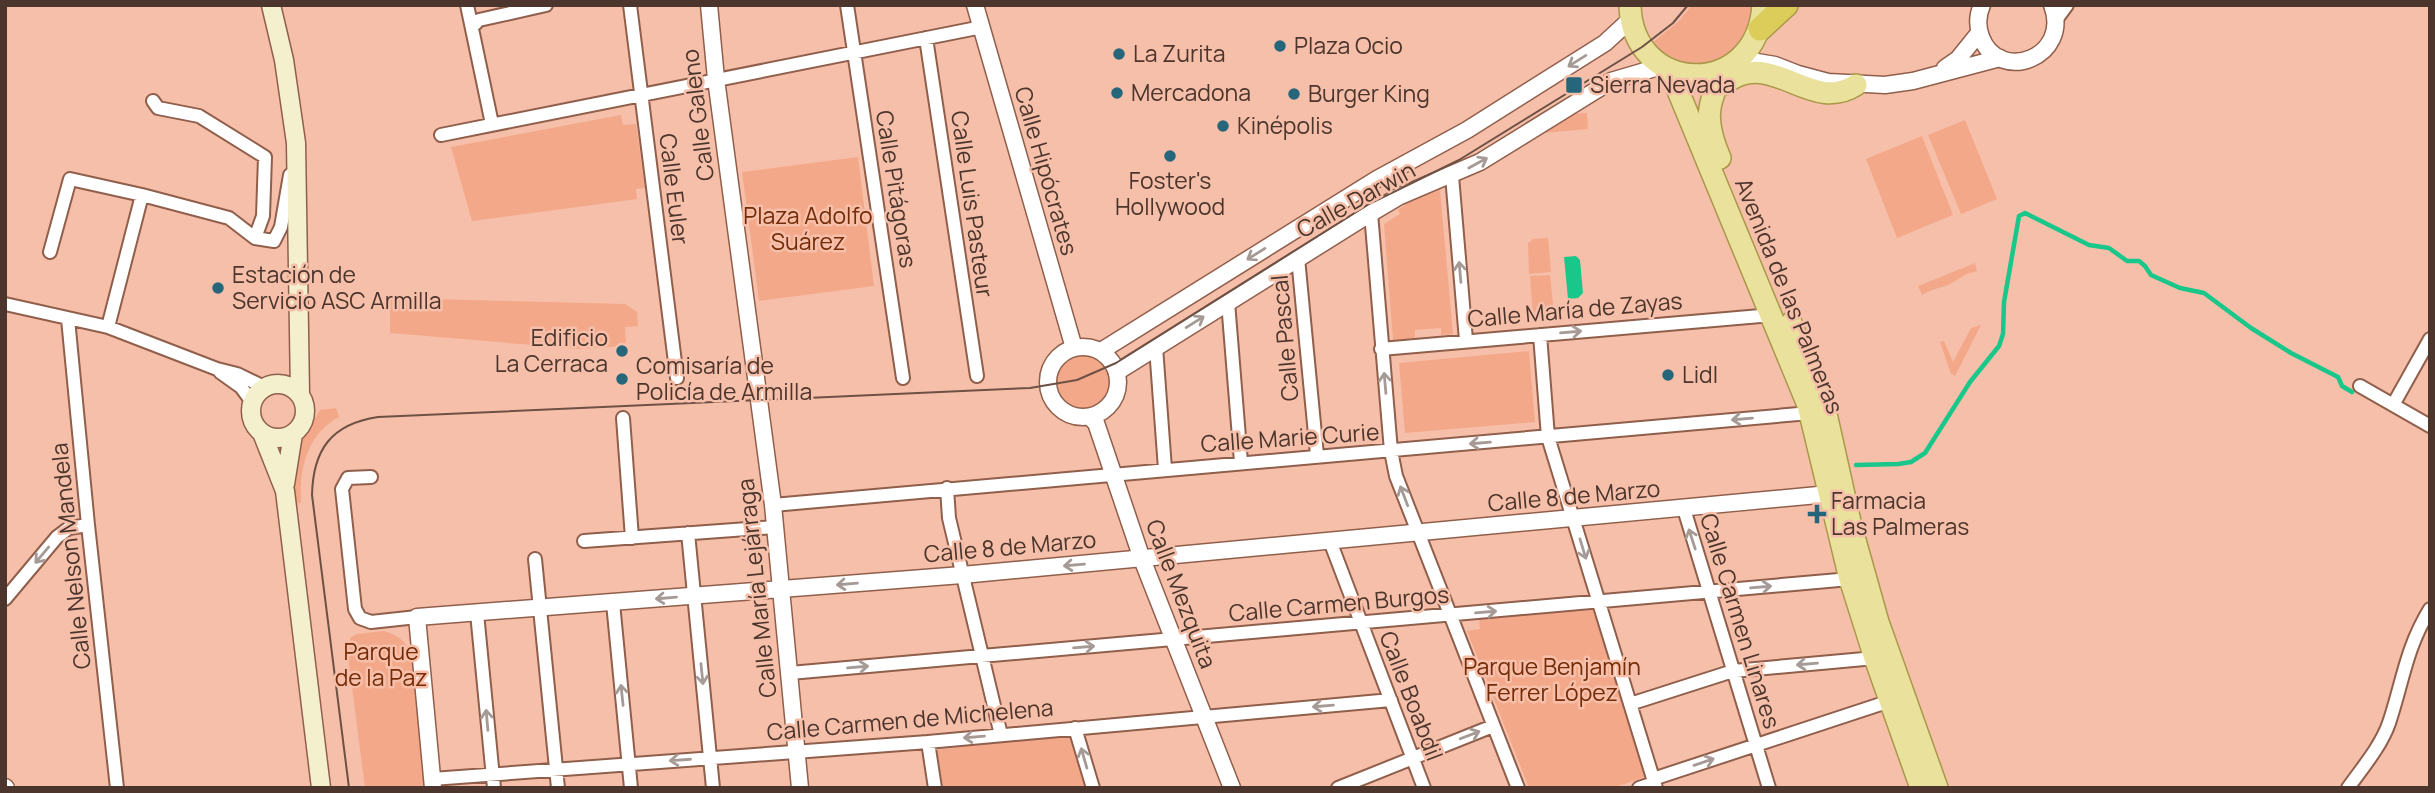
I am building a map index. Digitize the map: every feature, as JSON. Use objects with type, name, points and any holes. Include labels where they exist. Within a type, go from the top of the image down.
[{"type":"highway","points":[[1758,33],[1786,5]]},
{"type":"main road","points":[[262,433],[278,438],[293,433],[300,428],[306,411],[300,394],[296,144],[284,60],[271,5]]},
{"type":"main road","points":[[1758,33],[1763,5]]},
{"type":"main road","name":"Avenida de las Palmeras","points":[[1631,12],[1635,34],[1642,47],[1666,67],[1772,315],[1810,413],[1850,579],[1874,658],[1921,788]]},
{"type":"main road","name":"Avenida de las Palmeras","points":[[1758,33],[1714,92],[1708,115],[1714,145],[1827,418],[1851,526],[1878,622],[1937,788]]},
{"type":"main road","points":[[1666,67],[1688,75],[1707,75],[1733,64]]},
{"type":"main road","points":[[1714,92],[1736,76],[1753,70],[1832,93],[1845,92],[1856,85]]},
{"type":"main road","points":[[298,337],[290,361],[271,385],[252,402],[252,419],[262,433],[285,491],[321,788]]},
{"type":"main road","points":[[271,385],[286,384],[300,394]]},
{"type":"main road","points":[[285,491],[293,433]]},
{"type":"street","points":[[467,5],[492,124]]},
{"type":"street","points":[[472,27],[478,20],[546,5]]},
{"type":"street","name":"Calle Euler","points":[[629,5],[677,378]]},
{"type":"street","name":"Calle Galeno","points":[[709,5],[716,79],[756,385]]},
{"type":"street","name":"Calle Pitágoras","points":[[847,5],[903,378]]},
{"type":"street","name":"Calle Hipócrates","points":[[975,5],[1074,348]]},
{"type":"street","points":[[1967,5],[1980,19],[1983,43],[2000,58],[2013,62],[2026,61],[2049,46],[2055,34],[2054,13],[2067,5]]},
{"type":"street","name":"Calle Darwin","points":[[1101,351],[1377,179],[1467,130],[1605,43],[1631,12]]},
{"type":"street","points":[[1938,73],[1958,59],[1980,19]]},
{"type":"street","points":[[441,135],[982,27]]},
{"type":"street","points":[[1758,33],[1759,51],[1775,65],[1828,82],[1856,85],[1913,81],[2000,58]]},
{"type":"street","name":"Calle Luis Pasteur","points":[[926,38],[976,376]]},
{"type":"street","points":[[1733,64],[1775,65]]},
{"type":"street","name":"Calle Darwin","points":[[1117,372],[1398,197],[1480,162],[1611,81],[1666,67]]},
{"type":"street","points":[[153,101],[158,108],[199,116],[265,157],[263,216],[255,238]]},
{"type":"street","points":[[50,252],[70,179],[229,218],[255,238],[274,241],[281,227],[296,144]]},
{"type":"street","points":[[1452,176],[1466,340]]},
{"type":"street","points":[[108,327],[142,195]]},
{"type":"street","points":[[1371,213],[1381,349],[1396,476],[1518,788]]},
{"type":"street","name":"Calle Pascal","points":[[1298,258],[1317,455]]},
{"type":"street","points":[[1227,302],[1241,462]]},
{"type":"street","points":[[5,304],[108,327],[217,369],[271,385]]},
{"type":"street","name":"Calle María de Zayas","points":[[1381,349],[1772,315]]},
{"type":"street","name":"Calle Nelson Mandela","points":[[68,319],[117,788]]},
{"type":"street","points":[[1540,335],[1548,437],[1654,783]]},
{"type":"street","points":[[2393,405],[2430,339]]},
{"type":"street","points":[[1156,346],[1165,469]]},
{"type":"street","points":[[1088,347],[1101,351],[1110,358],[1117,372],[1119,383],[1116,395],[1101,413],[1090,417],[1069,415],[1060,409],[1050,395],[1047,379],[1049,370],[1062,353],[1074,348],[1088,347]]},
{"type":"street","points":[[217,369],[241,387],[252,402]]},
{"type":"street","name":"Calle María Lejárraga","points":[[756,385],[773,505],[800,788]]},
{"type":"street","points":[[2360,386],[2430,426]]},
{"type":"street","name":"Calle Marie Curie","points":[[773,505],[1810,413]]},
{"type":"street","name":"Calle Mezquita","points":[[1090,417],[1096,423],[1142,559],[1232,788]]},
{"type":"street","points":[[623,418],[632,538]]},
{"type":"street","name":"Calle 8 de Marzo","points":[[371,477],[348,478],[342,489],[355,609],[360,618],[371,622],[962,575],[1829,494]]},
{"type":"street","points":[[947,488],[949,518],[1001,735]]},
{"type":"street","name":"Calle Carmen Linares","points":[[1684,509],[1769,788]]},
{"type":"street","points":[[5,599],[57,537],[69,528],[88,525]]},
{"type":"street","points":[[584,541],[775,527]]},
{"type":"street","points":[[688,533],[713,788]]},
{"type":"street","name":"Calle Boabdil","points":[[1330,541],[1424,788]]},
{"type":"street","points":[[535,559],[558,788]]},
{"type":"street","name":"Calle Carmen Burgos","points":[[790,673],[1850,579]]},
{"type":"street","points":[[613,603],[631,788]]},
{"type":"street","points":[[2348,788],[2377,747],[2388,724],[2408,650],[2430,610]]},
{"type":"street","points":[[477,613],[493,781]]},
{"type":"street","points":[[417,618],[433,783]]},
{"type":"street","points":[[1630,704],[1734,671],[1874,658]]},
{"type":"street","name":"Calle Carmen de Michelena","points":[[433,783],[493,781],[556,769],[928,742],[1391,700]]},
{"type":"street","points":[[1639,788],[1756,745],[1890,701]]},
{"type":"street","points":[[1338,788],[1493,726]]},
{"type":"street","points":[[1075,728],[1093,788]]},
{"type":"street","points":[[928,742],[935,788]]},
{"type":"green space","points":[[1692,5],[1753,5],[1748,29],[1742,42],[1732,53],[1710,64],[1698,65],[1674,58],[1652,43],[1679,21]]},
{"type":"green space","points":[[1587,113],[1588,129],[1544,133],[1573,114]]},
{"type":"green space","points":[[621,115],[623,125],[636,124],[645,188],[636,189],[637,199],[472,221],[451,147]]},
{"type":"green space","points":[[1965,120],[1997,199],[1961,214],[1928,135]]},
{"type":"green space","points":[[1922,136],[1953,215],[1897,238],[1866,159]]},
{"type":"green space","name":"Plaza Adolfo Suárez","points":[[858,157],[874,286],[759,301],[742,172]]},
{"type":"green space","points":[[1440,190],[1453,334],[1441,335],[1441,328],[1415,330],[1415,338],[1393,340],[1384,224],[1400,214],[1398,210],[1410,201]]},
{"type":"green space","points":[[1548,238],[1551,272],[1529,274],[1528,243],[1533,239]]},
{"type":"green space","points":[[1975,263],[1977,272],[1966,274],[1950,284],[1922,295],[1918,286]]},
{"type":"green space","points":[[1550,275],[1554,314],[1533,316],[1530,276]]},
{"type":"green space","points":[[390,298],[625,304],[637,312],[638,326],[625,327],[626,346],[581,349],[390,333]]},
{"type":"green space","points":[[1981,325],[1955,376],[1951,374],[1940,342],[1944,341],[1953,362],[1971,328]]},
{"type":"green space","points":[[1529,351],[1535,422],[1405,433],[1399,363]]},
{"type":"green space","points":[[1077,354],[1089,354],[1099,358],[1107,366],[1111,382],[1107,398],[1099,406],[1089,410],[1077,410],[1067,406],[1059,398],[1055,388],[1055,376],[1059,366],[1067,358]]},
{"type":"green space","points":[[336,408],[339,417],[319,433],[307,454],[301,503],[293,504],[293,463],[299,445],[320,410]]},
{"type":"green space","name":"Parque Benjamín Ferrer López","points":[[1593,610],[1645,777],[1612,788],[1529,788],[1467,631],[1480,629],[1479,619]]},
{"type":"green space","name":"Parque de la Paz","points":[[384,631],[401,640],[412,656],[425,788],[365,788],[347,648],[351,637],[357,634]]},
{"type":"green space","points":[[1069,734],[1085,788],[942,788],[936,750]]},
{"type":"shaded area","points":[[1576,256],[1580,260],[1583,293],[1578,298],[1568,299],[1564,257]]},
{"type":"waterway","points":[[1856,465],[1911,462],[1925,453],[1970,382],[1999,346],[2003,334],[2004,302],[2019,216],[2025,213],[2089,245],[2109,248],[2127,261],[2139,261],[2151,275],[2180,288],[2204,293],[2251,328],[2291,353],[2338,377],[2342,386],[2352,392]]},
{"type":"tram line","points":[[349,788],[312,495],[313,479],[321,452],[337,433],[348,426],[378,417],[1030,388],[1077,380],[1116,363],[1369,204],[1459,160],[1642,47],[1673,23],[1688,5]]},
{"type":"place","name":"Plaza Ocio","points":[[1280,46]]},
{"type":"place","name":"La Zurita","points":[[1119,54]]},
{"type":"place","name":"Sierra Nevada","points":[[1574,85]]},
{"type":"place","name":"Mercadona","points":[[1117,93]]},
{"type":"place","name":"Burger King","points":[[1294,94]]},
{"type":"place","name":"Kinépolis","points":[[1223,126]]},
{"type":"place","name":"Foster's Hollywood","points":[[1170,156]]},
{"type":"place","name":"Estación de Servicio ASC Armilla","points":[[218,288]]},
{"type":"place","name":"Edificio La Cerraca","points":[[622,351]]},
{"type":"place","name":"Lidl","points":[[1668,375]]},
{"type":"place","name":"Comisaría de Policía de Armilla","points":[[622,379]]},
{"type":"place","name":"Farmacia Las Palmeras","points":[[1817,514]]}]
